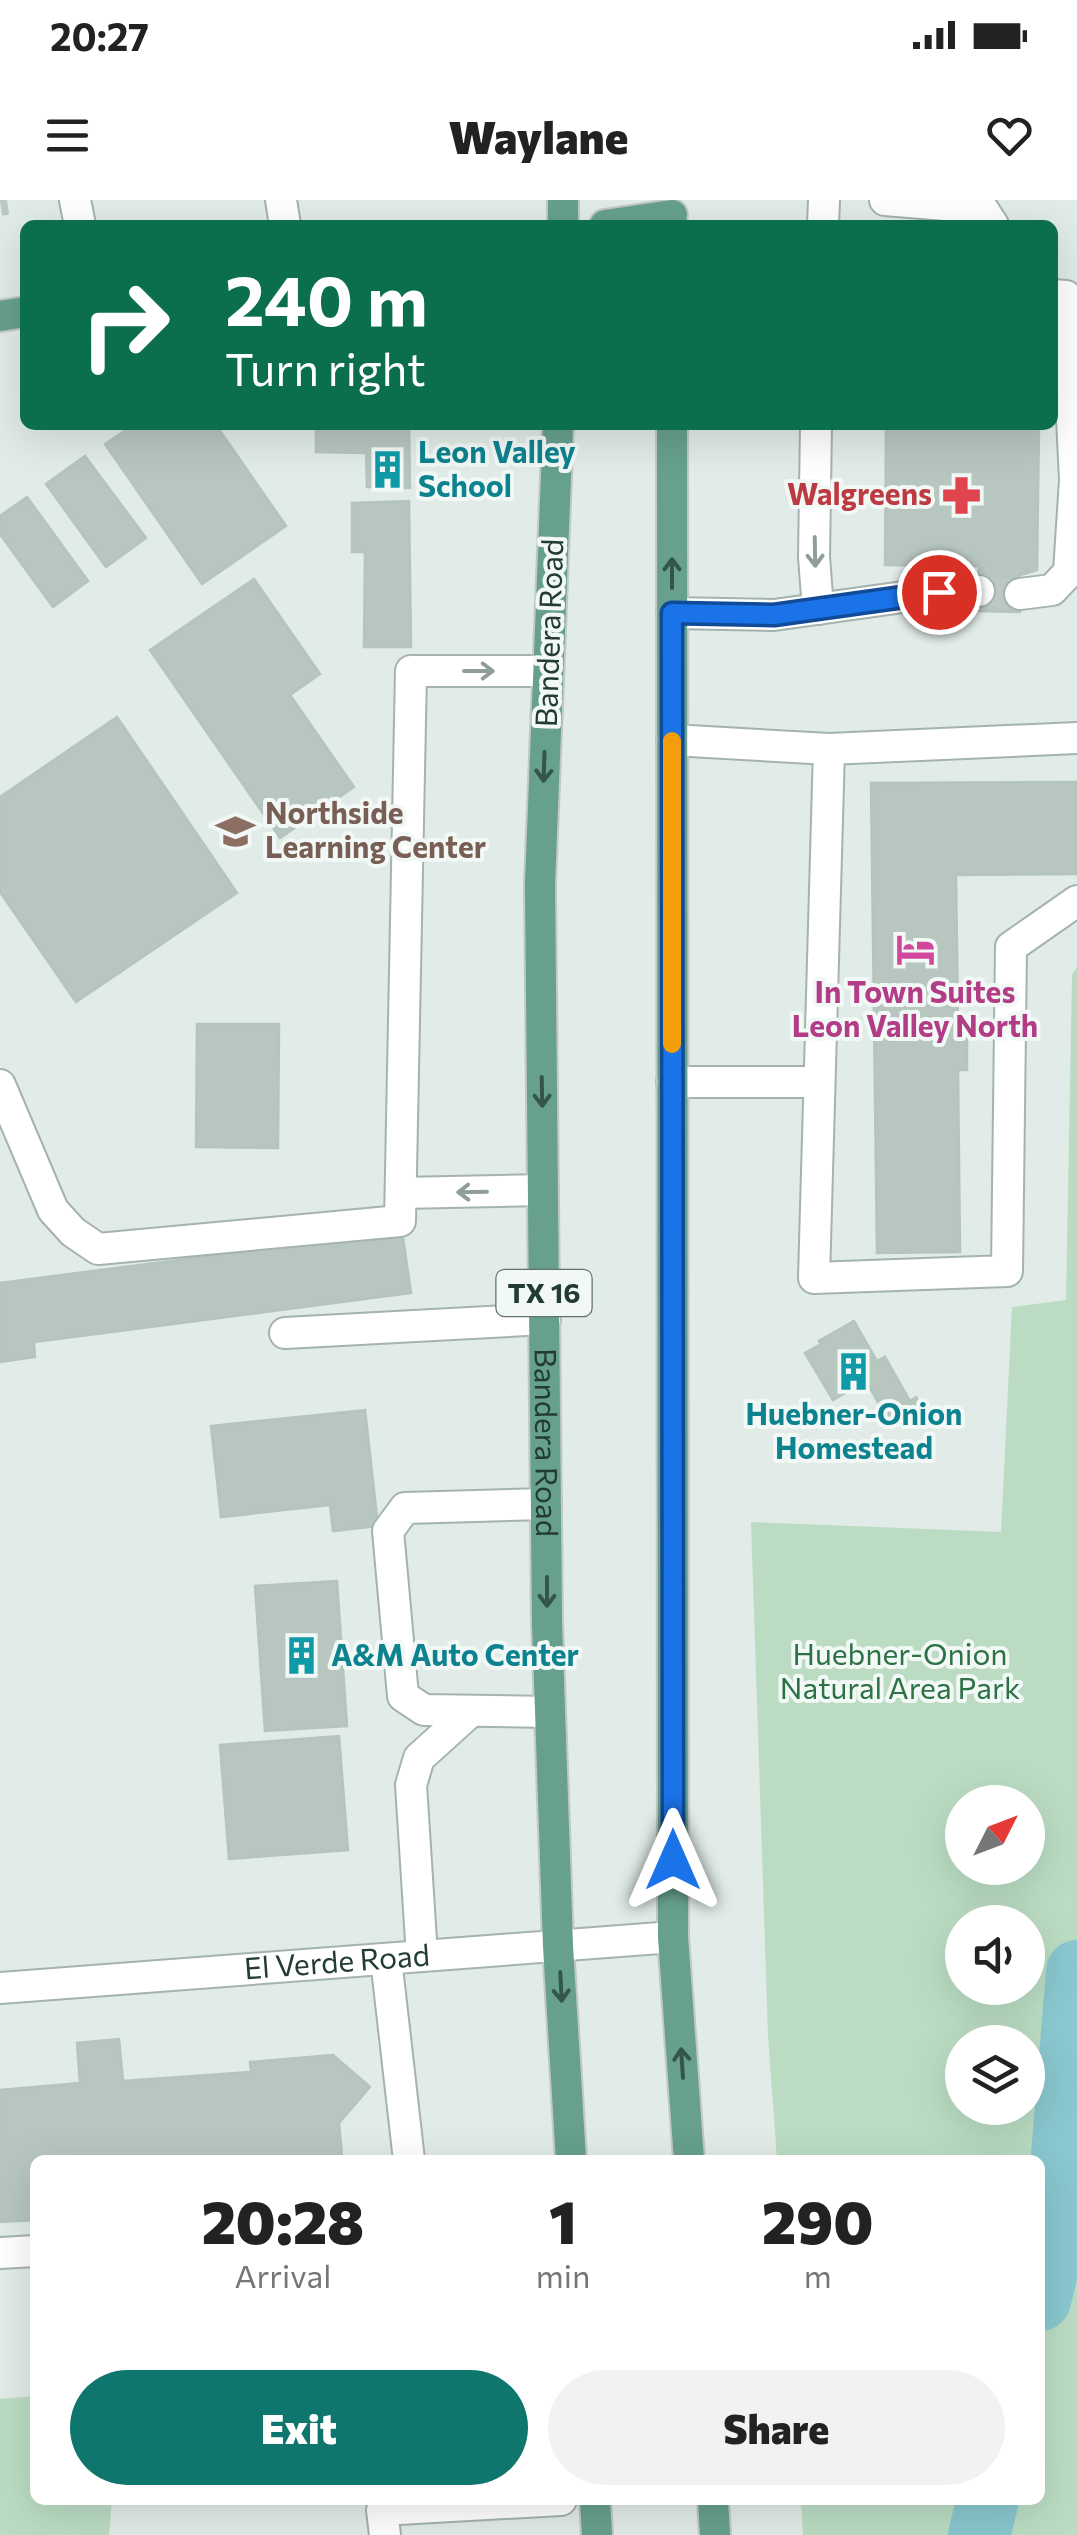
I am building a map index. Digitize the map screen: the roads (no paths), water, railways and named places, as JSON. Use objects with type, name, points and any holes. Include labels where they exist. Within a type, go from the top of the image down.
[{"type":"main road","points":[[633,220],[672,213]]},
{"type":"main road","name":"Bandera Road","points":[[558,430],[540,884],[550,1712],[571,2155]]},
{"type":"main road","points":[[672,430],[673,1937],[689,2155]]},
{"type":"main road","points":[[595,2505],[598,2535]]},
{"type":"main road","points":[[713,2505],[716,2535]]},
{"type":"street","points":[[885,200],[982,208],[990,220]]},
{"type":"street","points":[[1020,594],[1052,590],[1068,572],[1074,480],[1059,296]]},
{"type":"street","points":[[816,430],[814,557],[818,609]]},
{"type":"street","points":[[672,613],[774,615],[939,592],[979,591]]},
{"type":"street","points":[[0,1085],[53,1210],[73,1232],[98,1249],[400,1221],[411,671],[548,671]]},
{"type":"street","points":[[672,740],[829,749],[1077,738]]},
{"type":"street","points":[[829,749],[814,1278],[1008,1271],[1010,948],[1077,901]]},
{"type":"street","points":[[672,1082],[820,1082]]},
{"type":"street","points":[[400,1193],[543,1190]]},
{"type":"street","points":[[285,1333],[544,1319]]},
{"type":"street","points":[[546,1504],[405,1508],[388,1531],[403,1696],[424,1710],[550,1712]]},
{"type":"street","points":[[422,1956],[411,1785],[419,1758],[471,1711]]},
{"type":"street","name":"El Verde Road","points":[[0,1988],[673,1937]]},
{"type":"street","points":[[386,1959],[408,2155]]},
{"type":"street","points":[[0,2253],[30,2251]]},
{"type":"street","points":[[385,2535],[382,2510],[418,2505]]},
{"type":"waterway","points":[[1045,2280],[1055,2241],[1077,1971]]},
{"type":"waterway","points":[[979,2535],[987,2505]]},
{"type":"tunnel","points":[[0,201],[7,200]]},
{"type":"tunnel","points":[[979,591],[1020,594]]},
{"type":"place","name":"Leon Valley School","points":[[388,470]]},
{"type":"place","name":"Walgreens","points":[[962,495]]},
{"type":"place","name":"Northside Learning Center","points":[[235,831]]},
{"type":"place","name":"In Town Suites Leon Valley North","points":[[915,949]]},
{"type":"place","name":"Huebner-Onion Homestead","points":[[854,1371]]},
{"type":"place","name":"A&M Auto Center","points":[[301,1656]]},
{"type":"park label","name":"Huebner-Onion Natural Area Park","points":[[900,1672]]}]
